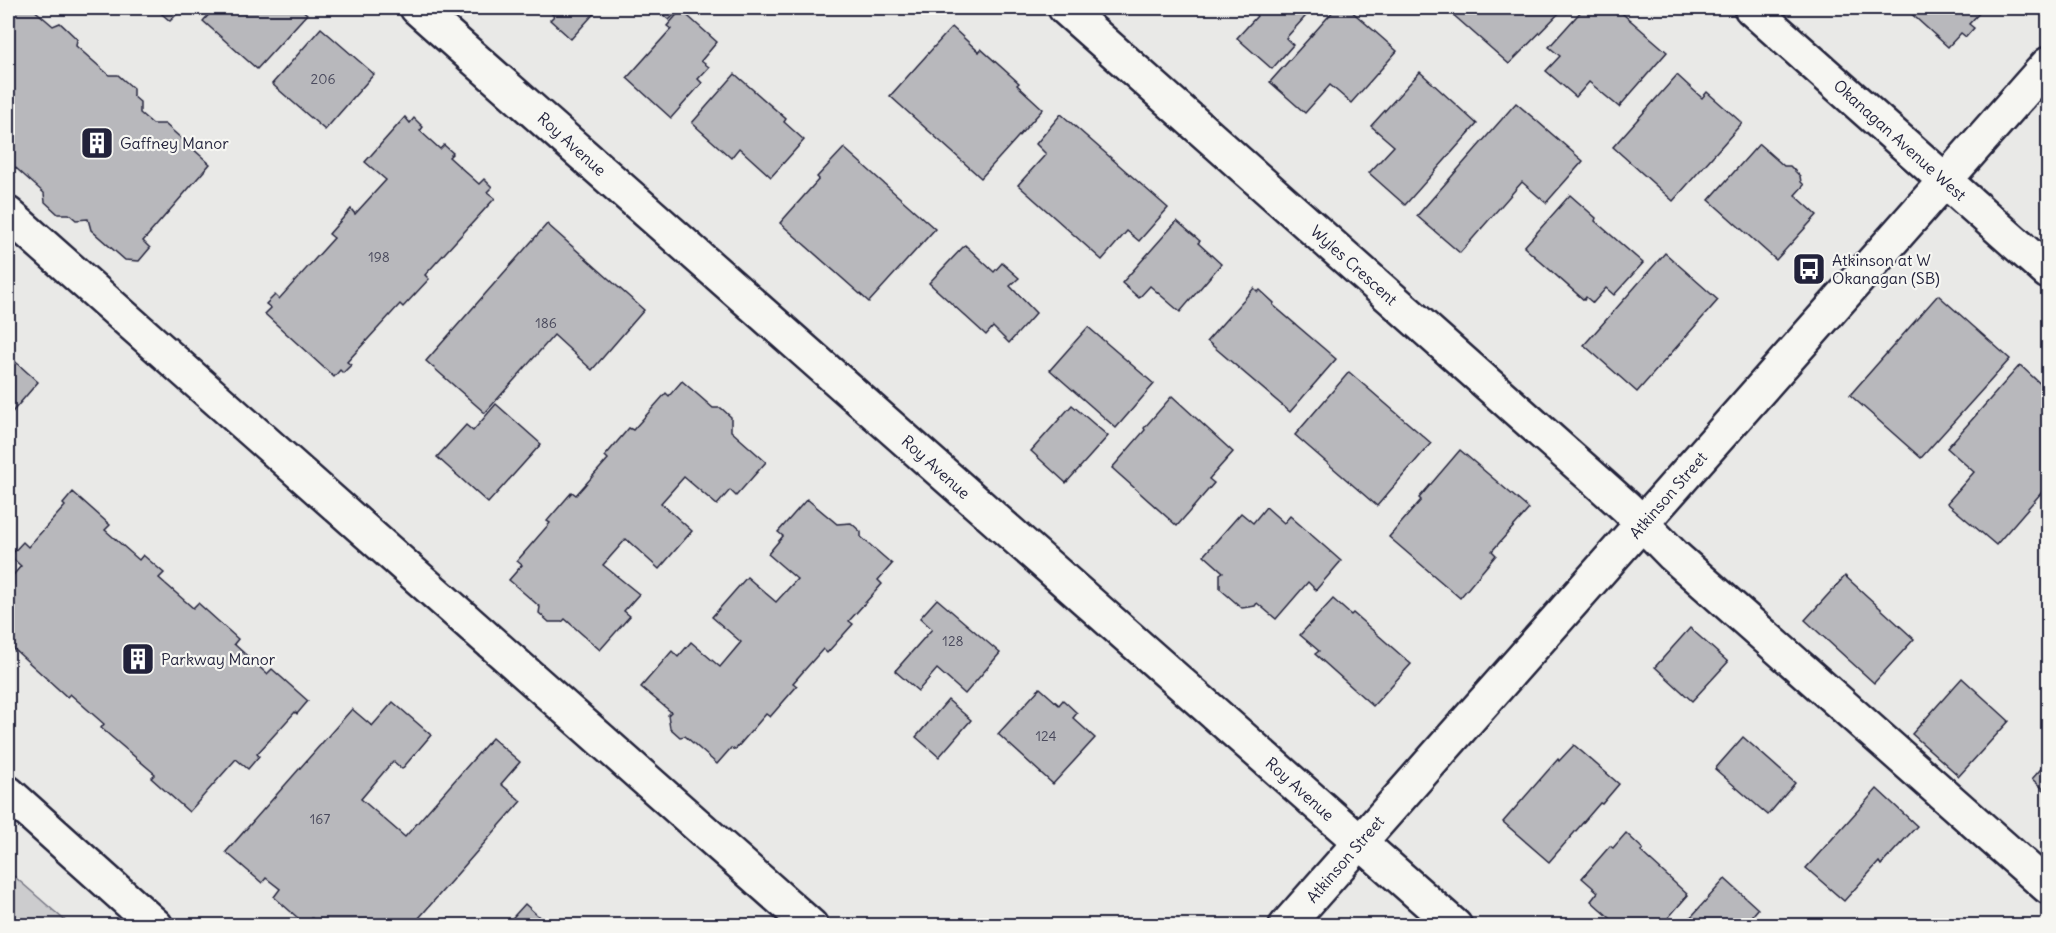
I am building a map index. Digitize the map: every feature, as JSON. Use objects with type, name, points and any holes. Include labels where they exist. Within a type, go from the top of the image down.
[{"type":"street","name":"Roy Avenue","points":[[417,8],[1455,926]]},
{"type":"street","name":"Wyles Crescent","points":[[1065,8],[1643,523],[1672,555],[2049,887]]},
{"type":"street","name":"Okanagan Avenue West","points":[[1750,8],[2049,272]]},
{"type":"street","name":"Atkinson Street","points":[[1286,926],[2049,64]]},
{"type":"street","points":[[8,214],[811,926]]},
{"type":"street","points":[[8,793],[156,926]]},
{"type":"shaded area","points":[[8,871],[70,925],[8,925]]},
{"type":"building","name":"Gaffney Manor","points":[[8,8],[32,8],[53,26],[60,23],[77,39],[76,46],[109,75],[118,75],[133,88],[133,96],[140,102],[140,113],[153,124],[165,124],[210,164],[143,241],[150,248],[139,261],[125,260],[91,230],[88,219],[76,220],[69,214],[58,214],[45,202],[44,193],[8,161]]},
{"type":"building","points":[[155,8],[183,8],[170,21]]},
{"type":"building","points":[[215,8],[300,8],[307,14],[257,69],[203,21]]},
{"type":"building","points":[[545,8],[599,8],[571,39],[550,20],[554,16]]},
{"type":"building","points":[[655,8],[681,8],[669,20]]},
{"type":"building","points":[[1247,8],[1313,8],[1286,38],[1293,45],[1272,69],[1237,38],[1257,16]]},
{"type":"building","points":[[1336,8],[1348,8],[1397,51],[1351,103],[1330,85],[1305,113],[1270,82]]},
{"type":"building","points":[[1453,8],[1564,8],[1509,64],[1450,12]]},
{"type":"building","points":[[1584,8],[1616,8],[1667,52],[1619,107],[1589,82],[1576,97],[1546,71],[1560,56],[1549,47]]},
{"type":"building","points":[[1905,8],[1984,8],[1969,24],[1974,28],[1966,37],[1961,33],[1948,47]]},
{"type":"building","points":[[681,10],[717,42],[701,61],[709,67],[698,79],[702,83],[671,118],[627,78],[671,29],[667,26]]},
{"type":"building","points":[[952,27],[979,52],[981,49],[1019,83],[1017,85],[1043,109],[981,178],[890,96]]},
{"type":"building","points":[[321,28],[374,74],[325,130],[272,84]]},
{"type":"building","points":[[1420,72],[1477,124],[1405,205],[1369,173],[1394,146],[1371,126]]},
{"type":"building","points":[[735,74],[786,119],[784,122],[804,140],[771,177],[739,148],[731,158],[692,123]]},
{"type":"building","points":[[1677,75],[1702,98],[1707,92],[1742,123],[1673,201],[1613,147]]},
{"type":"building","points":[[1516,103],[1583,161],[1546,203],[1522,182],[1460,253],[1417,216]]},
{"type":"building","points":[[1061,114],[1168,208],[1139,241],[1127,231],[1102,260],[1018,185],[1046,154],[1036,144]]},
{"type":"building","points":[[405,117],[410,123],[414,118],[423,127],[420,131],[440,149],[444,145],[453,153],[449,157],[479,184],[484,179],[492,187],[487,192],[495,198],[425,275],[429,279],[403,307],[400,304],[347,362],[351,365],[343,373],[340,370],[334,377],[265,314],[271,308],[266,304],[275,295],[279,299],[334,238],[329,234],[351,209],[355,214],[386,180],[365,162]]},
{"type":"building","points":[[1759,144],[1784,166],[1790,166],[1800,176],[1804,185],[1795,195],[1817,215],[1776,260],[1709,200]]},
{"type":"building","points":[[844,148],[935,229],[869,302],[780,223]]},
{"type":"building","points":[[1570,195],[1596,218],[1595,221],[1643,263],[1614,295],[1606,288],[1593,303],[1586,297],[1584,300],[1524,247]]},
{"type":"building","points":[[1177,221],[1221,264],[1180,312],[1150,286],[1139,298],[1122,283]]},
{"type":"building","points":[[547,224],[644,310],[592,370],[554,335],[485,413],[426,361]]},
{"type":"building","points":[[965,245],[994,272],[1002,263],[1019,278],[1010,286],[1036,313],[1009,343],[993,327],[986,335],[929,283]]},
{"type":"building","points":[[1665,253],[1718,300],[1637,392],[1584,345]]},
{"type":"building","points":[[1254,288],[1258,292],[1260,290],[1274,303],[1273,305],[1336,359],[1290,412],[1207,341]]},
{"type":"building","points":[[1938,295],[2010,359],[1921,458],[1850,395]]},
{"type":"building","points":[[1088,327],[1154,384],[1116,428],[1050,370]]},
{"type":"building","points":[[8,355],[38,382],[8,417]]},
{"type":"building","points":[[2020,365],[2048,391],[2048,485],[1996,545],[1947,503],[1974,472],[1947,448]]},
{"type":"building","points":[[1349,372],[1431,443],[1377,506],[1295,435]]},
{"type":"building","points":[[682,381],[713,408],[721,408],[731,417],[731,431],[766,462],[736,496],[730,490],[717,505],[684,477],[661,503],[692,531],[659,569],[626,539],[603,565],[639,594],[624,611],[630,616],[600,650],[565,619],[562,622],[549,622],[539,613],[540,607],[509,580],[522,565],[517,561],[550,523],[547,521],[572,492],[576,495],[608,459],[605,456],[629,428],[633,430],[666,393],[669,396]]},
{"type":"building","points":[[1172,396],[1233,452],[1209,479],[1214,483],[1177,526],[1112,468]]},
{"type":"building","points":[[496,404],[541,444],[488,503],[437,457],[466,425],[473,431]]},
{"type":"building","points":[[1072,405],[1108,436],[1066,483],[1031,451]]},
{"type":"building","points":[[1460,450],[1529,509],[1492,551],[1496,555],[1460,598],[1389,537]]},
{"type":"building","name":"Parkway Manor","points":[[73,492],[110,525],[105,530],[139,560],[143,555],[164,573],[159,578],[193,608],[198,603],[238,639],[234,644],[267,674],[272,669],[308,701],[257,754],[259,756],[248,769],[236,759],[189,812],[151,778],[155,774],[101,728],[104,724],[70,694],[67,697],[14,649],[11,652],[8,649],[8,581],[21,566],[10,556],[23,542],[28,547],[65,506],[63,504]]},
{"type":"building","points":[[807,499],[837,524],[851,523],[861,532],[861,537],[892,564],[878,580],[882,584],[849,621],[853,624],[827,653],[823,649],[793,683],[797,686],[770,717],[766,714],[735,750],[731,748],[717,764],[685,736],[680,737],[670,728],[668,715],[671,712],[641,687],[672,651],[678,657],[691,642],[720,667],[741,642],[712,617],[747,577],[776,602],[797,579],[768,554],[783,536],[778,532]]},
{"type":"building","points":[[1266,507],[1284,523],[1290,516],[1341,561],[1316,590],[1308,582],[1276,619],[1257,603],[1255,606],[1242,608],[1220,589],[1220,574],[1223,572],[1204,555],[1241,513],[1253,523]]},
{"type":"building","points":[[1845,576],[1914,639],[1874,683],[1805,620]]},
{"type":"building","points":[[937,599],[1000,653],[965,694],[937,669],[918,691],[895,671],[932,629],[920,618]]},
{"type":"building","points":[[1333,599],[1351,615],[1353,613],[1411,664],[1373,706],[1315,654],[1319,651],[1300,635]]},
{"type":"building","points":[[1690,628],[1728,662],[1692,701],[1655,667]]},
{"type":"building","points":[[1962,678],[2009,721],[1959,776],[1912,734]]},
{"type":"building","points":[[1040,688],[1059,705],[1063,700],[1077,713],[1073,718],[1095,738],[1053,784],[998,734]]},
{"type":"building","points":[[948,700],[971,720],[939,757],[916,737]]},
{"type":"building","points":[[393,702],[431,735],[402,769],[393,761],[361,799],[405,837],[492,738],[520,762],[501,784],[521,801],[412,926],[377,926],[373,922],[370,926],[321,926],[312,918],[306,925],[274,897],[280,889],[266,878],[262,883],[226,852],[352,709],[372,726]]},
{"type":"building","points":[[1743,737],[1795,783],[1768,815],[1715,769]]},
{"type":"building","points":[[1574,745],[1619,784],[1549,862],[1503,822],[1558,759],[1559,761]]},
{"type":"building","points":[[2048,761],[2048,793],[2032,779]]},
{"type":"building","points":[[1877,789],[1917,826],[1881,865],[1879,862],[1844,901],[1806,868]]},
{"type":"building","points":[[1626,833],[1643,849],[1641,852],[1688,895],[1661,926],[1635,926],[1629,920],[1623,926],[1619,926],[1591,901],[1598,892],[1582,878],[1610,846],[1613,848]]},
{"type":"building","points":[[1725,879],[1758,909],[1753,915],[1765,926],[1683,926]]},
{"type":"building","points":[[525,904],[549,926],[505,926]]},
{"type":"place","name":"Gaffney Manor","points":[[97,143]]},
{"type":"place","name":"Atkinson at W Okanagan (SB)","points":[[1809,269]]},
{"type":"place","name":"Parkway Manor","points":[[138,659]]}]
